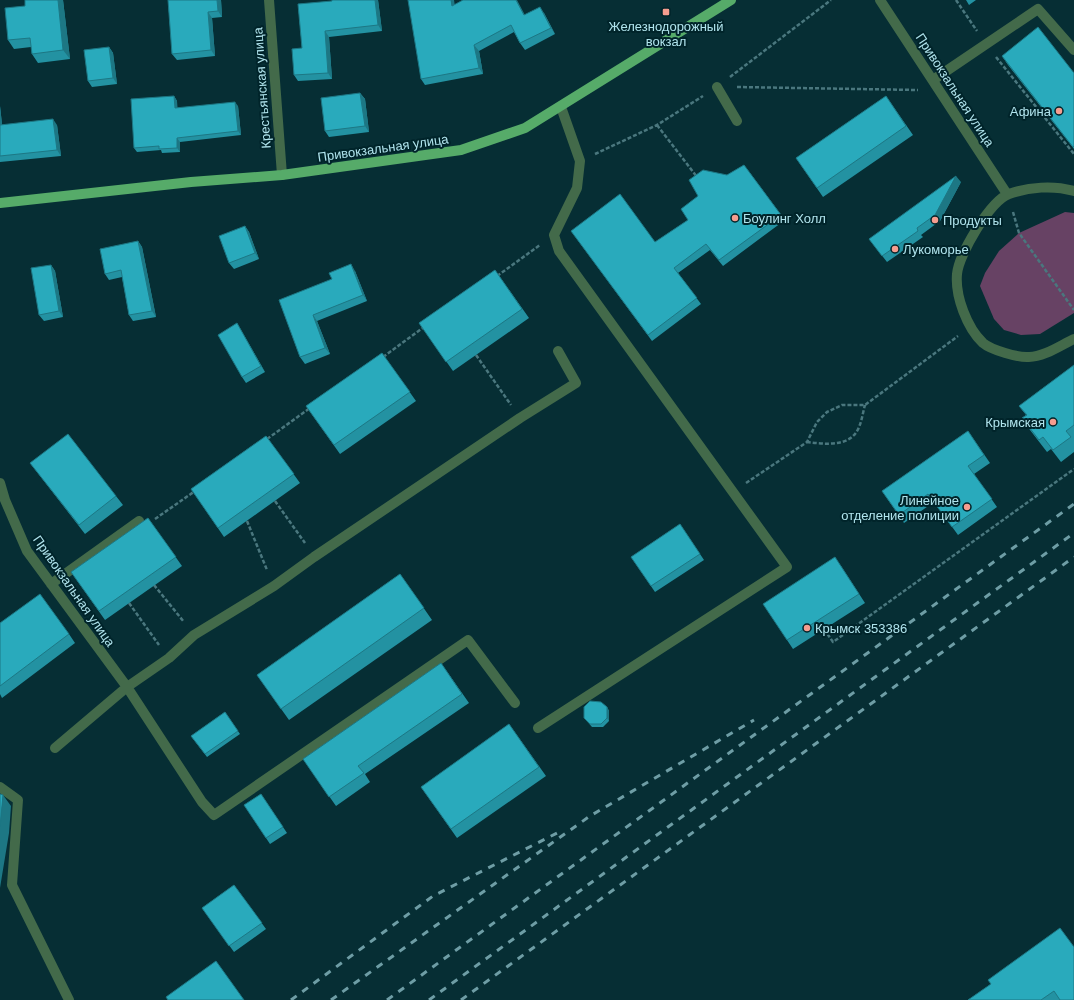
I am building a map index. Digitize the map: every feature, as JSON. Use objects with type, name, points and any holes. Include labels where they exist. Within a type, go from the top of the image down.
[{"type":"main road","name":"Привокзальная улица","points":[[0,203],[191,182],[282,175],[461,150],[525,128],[731,0]]},
{"type":"street","name":"Крестьянская улица","points":[[269,0],[282,175]]},
{"type":"street","name":"Привокзальная улица","points":[[880,0],[1007,194]]},
{"type":"street","points":[[933,80],[1038,8],[1074,50]]},
{"type":"street","points":[[716,87],[737,121]]},
{"type":"street","points":[[538,728],[787,568],[559,251],[554,235],[577,188],[580,162],[561,107]]},
{"type":"street","points":[[1074,191],[1059,187],[1035,188],[1007,194],[975,229],[961,258],[957,274],[959,297],[965,316],[984,343],[1006,353],[1030,358],[1050,351],[1074,339]]},
{"type":"street","points":[[55,748],[127,687],[169,658],[194,635],[274,586],[314,557],[520,418],[576,383],[558,352]]},
{"type":"street","name":"Привокзальная улица","points":[[0,483],[5,500],[28,551],[127,687],[202,802],[214,815],[468,640],[515,703]]},
{"type":"street","points":[[51,584],[139,521]]},
{"type":"street","points":[[0,787],[18,800],[12,885],[69,1000]]},
{"type":"path","points":[[956,0],[986,44],[1074,154]]},
{"type":"path","points":[[716,87],[925,90]]},
{"type":"path","points":[[657,125],[700,181]]},
{"type":"path","points":[[1007,194],[1020,233],[1074,310]]},
{"type":"path","points":[[495,277],[554,235]]},
{"type":"path","points":[[379,360],[431,323]]},
{"type":"path","points":[[732,492],[806,442],[817,422],[827,412],[842,405],[865,405],[971,326]]},
{"type":"path","points":[[476,355],[520,418]]},
{"type":"path","points":[[806,442],[830,445],[847,440],[859,428],[865,405]]},
{"type":"path","points":[[262,443],[314,406]]},
{"type":"path","points":[[824,629],[833,642],[1074,469]]},
{"type":"path","points":[[139,521],[152,521],[198,489]]},
{"type":"path","points":[[275,501],[314,557]]},
{"type":"path","points":[[247,521],[274,586]]},
{"type":"path","points":[[154,585],[194,635]]},
{"type":"path","points":[[129,603],[169,658]]},
{"type":"shaded area","points":[[1065,212],[1074,213],[1074,313],[1040,334],[1021,335],[1004,330],[994,319],[980,286],[985,273],[999,251],[1019,233]]},
{"type":"building","points":[[25,0],[58,0],[63,50],[32,54],[30,38],[8,40],[5,8],[25,6]]},
{"type":"building","points":[[168,0],[217,0],[218,11],[208,12],[211,50],[172,54]]},
{"type":"building","points":[[332,0],[375,0],[378,25],[325,31],[328,73],[294,75],[292,49],[302,48],[298,4]]},
{"type":"building","points":[[408,0],[451,0],[452,6],[463,0],[516,0],[524,15],[540,7],[551,28],[520,43],[511,25],[474,45],[479,68],[421,79]]},
{"type":"building","name":"Афина","points":[[1038,27],[1074,73],[1073,147],[1002,56]]},
{"type":"building","points":[[109,47],[113,78],[88,81],[84,50]]},
{"type":"building","points":[[360,93],[365,126],[325,131],[321,98]]},
{"type":"building","points":[[174,96],[175,108],[235,102],[238,131],[177,138],[177,148],[159,149],[159,146],[134,148],[131,99]]},
{"type":"building","points":[[886,96],[906,126],[817,188],[796,158]]},
{"type":"building","points":[[53,119],[57,150],[0,156],[0,125]]},
{"type":"building","points":[[744,165],[781,215],[719,260],[706,244],[674,268],[697,298],[648,335],[571,231],[620,194],[655,242],[688,220],[681,209],[698,196],[689,180],[703,170],[727,175]]},
{"type":"building","points":[[956,176],[935,215],[917,228],[918,231],[882,256],[869,239]]},
{"type":"building","points":[[245,226],[255,253],[229,263],[219,236]]},
{"type":"building","points":[[138,241],[152,311],[129,315],[121,270],[105,274],[100,249]]},
{"type":"building","points":[[351,264],[363,295],[313,315],[325,348],[300,357],[279,300],[332,279],[329,273]]},
{"type":"building","points":[[51,265],[59,311],[39,315],[31,268]]},
{"type":"building","points":[[495,270],[522,309],[446,362],[419,323]]},
{"type":"building","points":[[237,323],[261,366],[242,377],[218,335]]},
{"type":"building","points":[[382,353],[410,392],[334,445],[306,406]]},
{"type":"building","name":"Крымская","points":[[1074,365],[1074,425],[1066,431],[1071,437],[1053,450],[1043,437],[1039,440],[1022,418],[1027,415],[1019,406]]},
{"type":"building","points":[[968,431],[984,455],[968,466],[992,499],[952,527],[928,494],[899,515],[882,491]]},
{"type":"building","points":[[68,434],[116,496],[79,525],[30,463]]},
{"type":"building","points":[[266,436],[294,474],[218,528],[191,489]]},
{"type":"building","points":[[148,518],[176,557],[99,611],[71,572]]},
{"type":"building","points":[[680,524],[700,554],[651,586],[631,557]]},
{"type":"building","points":[[835,557],[859,594],[787,640],[763,604]]},
{"type":"building","points":[[400,574],[424,608],[281,709],[257,675]]},
{"type":"building","points":[[40,594],[69,634],[0,686],[0,623]]},
{"type":"building","points":[[441,663],[462,694],[358,766],[364,773],[329,797],[303,759]]},
{"type":"building","points":[[590,701],[601,702],[607,707],[607,718],[601,724],[590,724],[584,718],[584,707]]},
{"type":"building","points":[[225,712],[238,731],[205,754],[191,736]]},
{"type":"building","points":[[509,724],[539,767],[451,829],[421,787]]},
{"type":"building","points":[[0,794],[3,795],[0,827]]},
{"type":"building","points":[[261,794],[283,827],[266,838],[244,805]]},
{"type":"building","points":[[234,885],[262,923],[229,946],[202,908]]},
{"type":"building","points":[[1060,928],[1074,947],[1074,1000],[1060,1000],[1054,991],[1041,1000],[968,1000],[991,984],[988,980]]},
{"type":"building","points":[[216,961],[244,1000],[168,1000],[166,997]]},
{"type":"railway","points":[[387,1000],[1074,504]]},
{"type":"railway","points":[[429,1000],[1074,533]]},
{"type":"railway","points":[[461,1000],[1074,557]]},
{"type":"railway","points":[[331,1000],[590,816],[754,720]]},
{"type":"railway","points":[[291,1000],[433,896],[563,830]]},
{"type":"place","name":"Железнодорожный вокзал","points":[[666,12]]},
{"type":"place","name":"Афина","points":[[1059,111]]},
{"type":"place","name":"Боулинг Холл","points":[[735,218]]},
{"type":"place","name":"Продукты","points":[[935,220]]},
{"type":"place","name":"Лукоморье","points":[[895,249]]},
{"type":"place","name":"Крымская","points":[[1053,422]]},
{"type":"place","name":"Линейное отделение полиции","points":[[967,507]]},
{"type":"place","name":"Крымск 353386","points":[[807,628]]}]
